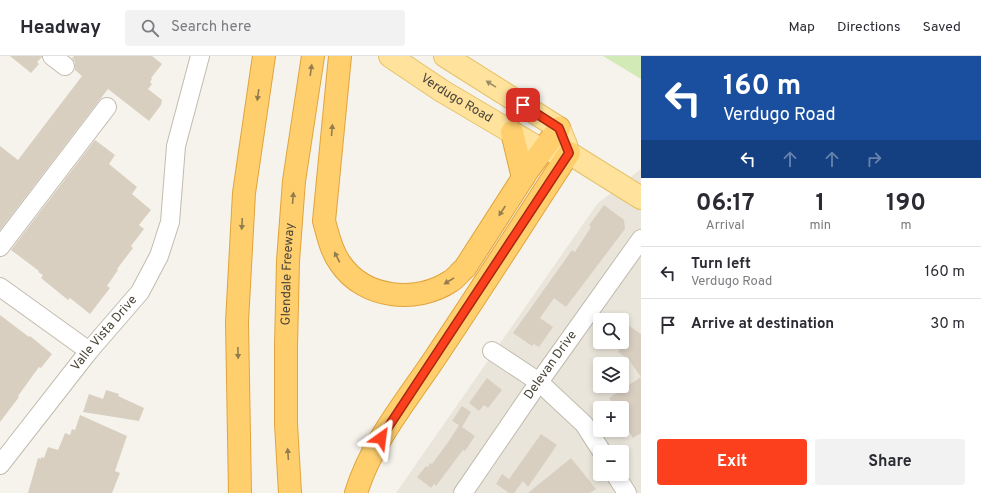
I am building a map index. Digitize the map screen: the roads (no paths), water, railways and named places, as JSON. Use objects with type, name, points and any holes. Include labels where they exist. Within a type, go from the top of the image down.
[{"type":"highway","points":[[240,493],[237,322],[244,193],[264,56]]},
{"type":"highway","name":"Glendale Freeway","points":[[290,493],[286,424],[288,261],[294,181],[313,56]]},
{"type":"highway","points":[[339,59],[324,221],[330,244],[339,263],[350,277],[367,288],[386,294],[407,295],[429,292],[452,281],[465,268],[523,178],[559,128]]},
{"type":"highway","points":[[512,132],[523,178]]},
{"type":"highway","points":[[356,493],[375,448],[394,417],[436,357],[569,153]]},
{"type":"main road","name":"Verdugo Road","points":[[390,56],[442,91],[542,150],[569,153],[641,198]]},
{"type":"main road","points":[[459,59],[559,128],[569,153]]},
{"type":"street","name":"Valle Vista Drive","points":[[0,465],[89,351],[140,292],[159,256],[170,222],[176,146],[200,56]]},
{"type":"street","points":[[0,247],[107,107]]},
{"type":"street","name":"Delevan Drive","points":[[464,493],[539,382],[641,239]]},
{"type":"street","points":[[0,287],[89,351]]},
{"type":"street","points":[[492,351],[539,382],[584,424],[598,445]]},
{"type":"street","points":[[619,481],[627,493]]}]
